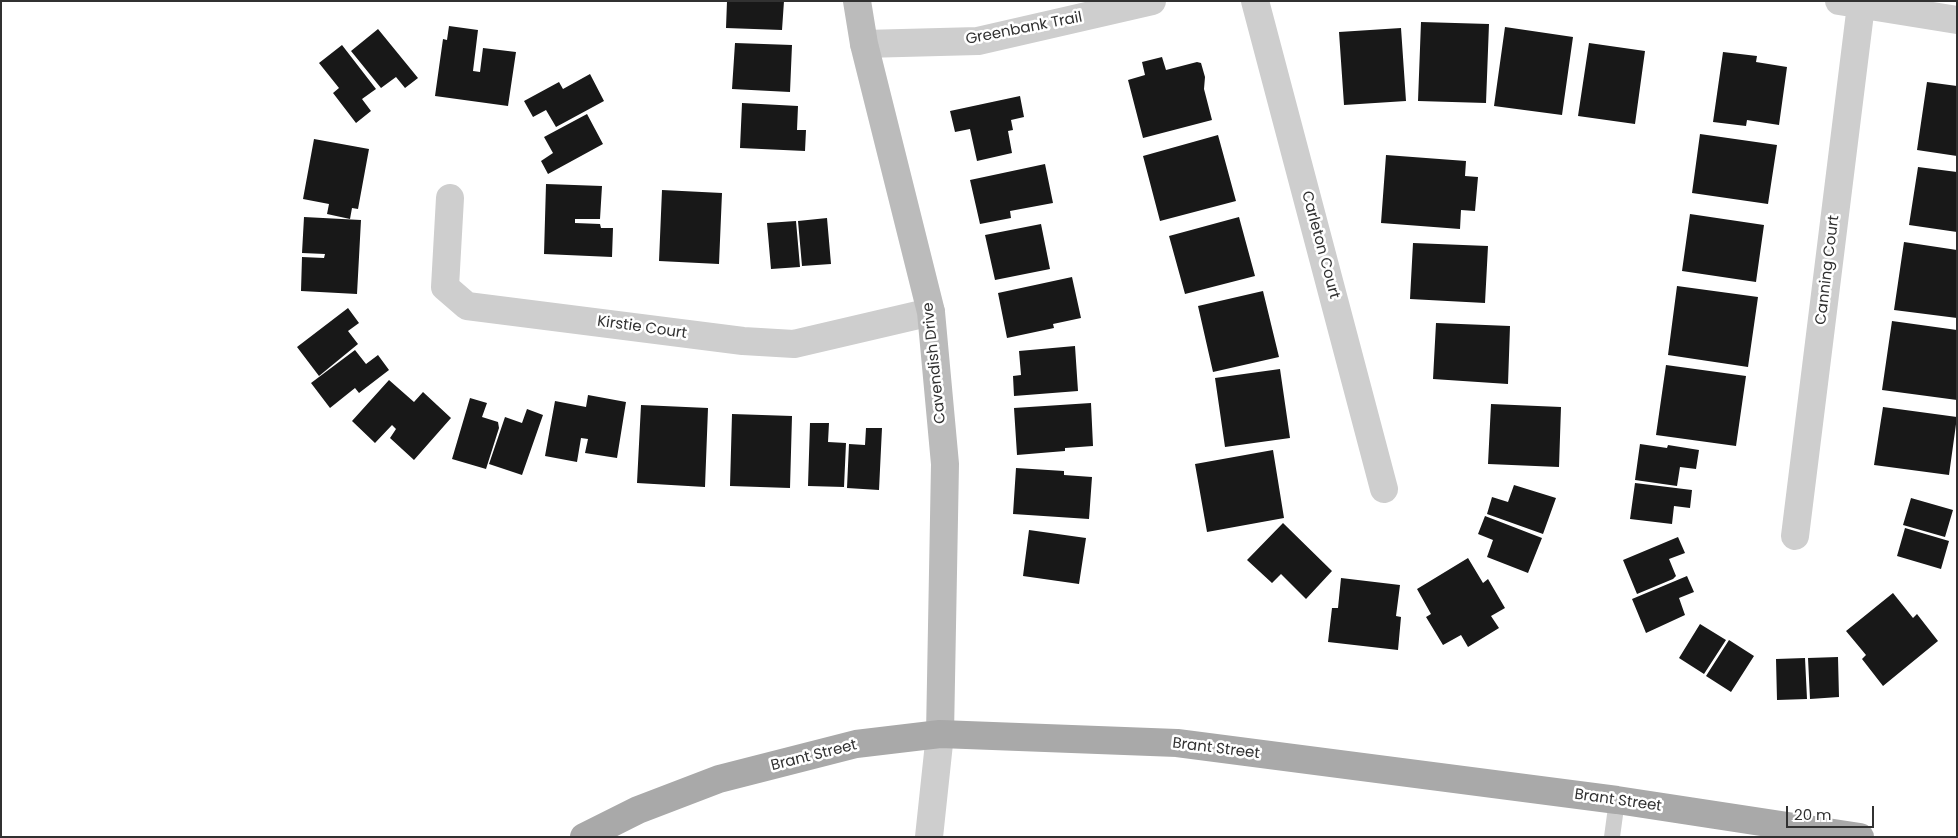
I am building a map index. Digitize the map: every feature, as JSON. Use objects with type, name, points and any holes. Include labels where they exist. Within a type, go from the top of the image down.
[{"type":"main road","name":"Brant Street","points":[[584,837],[638,810],[719,779],[856,744],[940,734],[1177,743],[1617,800],[1860,837]]},
{"type":"street","name":"Cavendish Drive","points":[[857,1],[864,44],[931,312],[945,464],[940,734]]},
{"type":"street","name":"Greenbank Trail","points":[[864,44],[978,41],[1152,1]]},
{"type":"street","name":"Carleton Court","points":[[1255,1],[1384,489]]},
{"type":"street","points":[[1850,3],[1957,20]]},
{"type":"street","name":"Canning Court","points":[[1794,536],[1850,3]]},
{"type":"street","name":"Kirstie Court","points":[[450,198],[445,287],[467,306],[744,342],[794,344],[931,312]]},
{"type":"street","points":[[930,837],[940,734]]},
{"type":"lane","points":[[1612,837],[1617,800]]},
{"type":"building","points":[[727,1],[784,1],[782,30],[726,28]]},
{"type":"building","points":[[1421,22],[1489,24],[1486,103],[1418,101]]},
{"type":"building","points":[[449,26],[478,30],[473,71],[480,72],[483,48],[516,52],[508,106],[435,96],[443,39],[447,40]]},
{"type":"building","points":[[1505,27],[1573,37],[1562,115],[1494,106]]},
{"type":"building","points":[[1401,28],[1406,101],[1344,105],[1339,32]]},
{"type":"building","points":[[378,29],[418,78],[405,88],[396,77],[381,88],[351,51]]},
{"type":"building","points":[[735,43],[792,45],[790,92],[732,89]]},
{"type":"building","points":[[1589,43],[1645,51],[1635,124],[1578,116]]},
{"type":"building","points":[[342,45],[376,89],[362,99],[371,111],[356,123],[333,93],[339,88],[319,63]]},
{"type":"building","points":[[1723,52],[1757,56],[1756,62],[1787,67],[1779,125],[1747,120],[1746,126],[1713,122]]},
{"type":"building","points":[[1162,57],[1166,70],[1197,62],[1201,63],[1205,77],[1204,89],[1212,120],[1143,138],[1128,80],[1145,75],[1142,62]]},
{"type":"building","points":[[590,74],[604,101],[556,127],[546,110],[533,117],[524,101],[559,82],[563,89]]},
{"type":"building","points":[[1927,82],[1957,86],[1957,156],[1917,150]]},
{"type":"building","points":[[1020,96],[1024,117],[1011,120],[1013,130],[1008,131],[1012,153],[977,161],[970,129],[955,132],[950,111]]},
{"type":"building","points":[[742,103],[798,106],[797,130],[806,130],[805,151],[740,148]]},
{"type":"building","points":[[587,114],[603,144],[548,174],[541,161],[553,153],[544,137]]},
{"type":"building","points":[[1700,134],[1777,145],[1768,204],[1692,193]]},
{"type":"building","points":[[1218,135],[1236,201],[1160,221],[1143,156]]},
{"type":"building","points":[[314,139],[369,149],[358,209],[352,208],[350,219],[327,214],[329,204],[303,199]]},
{"type":"building","points":[[1386,155],[1466,161],[1465,176],[1478,177],[1475,211],[1461,210],[1460,229],[1381,223]]},
{"type":"building","points":[[1045,164],[1053,203],[1010,211],[1011,218],[980,224],[970,180]]},
{"type":"building","points":[[1918,167],[1957,172],[1957,232],[1909,225]]},
{"type":"building","points":[[546,184],[602,186],[600,219],[575,219],[575,223],[600,224],[601,228],[613,228],[612,257],[544,254]]},
{"type":"building","points":[[662,190],[722,193],[719,264],[659,261]]},
{"type":"building","points":[[1690,214],[1764,225],[1756,282],[1682,271]]},
{"type":"building","points":[[304,217],[361,220],[357,294],[301,291],[302,257],[324,258],[325,254],[302,253]]},
{"type":"building","points":[[1239,217],[1255,276],[1185,294],[1169,236]]},
{"type":"building","points":[[827,218],[831,264],[802,266],[798,221]]},
{"type":"building","points":[[796,221],[800,267],[771,269],[767,223]]},
{"type":"building","points":[[1041,224],[1050,269],[995,280],[985,235]]},
{"type":"building","points":[[1904,242],[1957,250],[1957,318],[1894,310]]},
{"type":"building","points":[[1413,243],[1488,246],[1485,303],[1410,299]]},
{"type":"building","points":[[1072,277],[1081,318],[1053,324],[1054,328],[1007,338],[998,293]]},
{"type":"building","points":[[1677,286],[1758,297],[1748,367],[1668,355]]},
{"type":"building","points":[[1263,291],[1279,357],[1213,372],[1198,306]]},
{"type":"building","points":[[348,308],[359,323],[348,331],[358,344],[319,376],[297,347]]},
{"type":"building","points":[[1892,321],[1957,330],[1957,400],[1882,390]]},
{"type":"building","points":[[1436,323],[1510,326],[1508,384],[1433,379]]},
{"type":"building","points":[[1075,346],[1078,391],[1014,396],[1013,376],[1021,375],[1019,351]]},
{"type":"building","points":[[355,350],[366,364],[378,355],[389,370],[359,393],[355,388],[330,408],[311,383]]},
{"type":"building","points":[[1666,365],[1746,376],[1736,446],[1656,435]]},
{"type":"building","points":[[1280,369],[1290,438],[1225,447],[1215,378]]},
{"type":"building","points":[[389,380],[414,402],[423,392],[451,418],[414,460],[390,438],[396,429],[392,425],[375,443],[352,421]]},
{"type":"building","points":[[588,395],[626,402],[617,458],[585,453],[588,439],[581,438],[577,462],[545,456],[555,401],[586,407]]},
{"type":"building","points":[[470,398],[487,403],[482,417],[498,422],[499,428],[486,469],[452,459]]},
{"type":"building","points":[[1091,403],[1093,446],[1065,448],[1065,451],[1017,455],[1014,408]]},
{"type":"building","points":[[1491,404],[1561,407],[1559,467],[1488,464]]},
{"type":"building","points":[[641,405],[708,408],[705,487],[637,483]]},
{"type":"building","points":[[1883,407],[1957,417],[1949,475],[1874,465]]},
{"type":"building","points":[[527,409],[543,415],[522,475],[489,464],[505,417],[522,423]]},
{"type":"building","points":[[732,414],[792,416],[790,488],[730,486]]},
{"type":"building","points":[[810,423],[829,423],[828,442],[846,443],[844,487],[808,486]]},
{"type":"building","points":[[866,428],[882,428],[879,490],[847,488],[849,444],[865,445]]},
{"type":"building","points":[[1640,444],[1667,448],[1668,445],[1699,450],[1696,469],[1680,467],[1677,486],[1635,480]]},
{"type":"building","points":[[1273,450],[1284,518],[1207,532],[1195,464]]},
{"type":"building","points":[[1016,468],[1064,471],[1064,475],[1092,477],[1089,519],[1013,514]]},
{"type":"building","points":[[1635,483],[1692,490],[1690,508],[1674,506],[1672,524],[1630,519]]},
{"type":"building","points":[[1514,485],[1556,498],[1543,534],[1487,514],[1492,497],[1508,502]]},
{"type":"building","points":[[1911,498],[1953,510],[1945,537],[1903,525]]},
{"type":"building","points":[[1485,516],[1542,538],[1528,573],[1487,557],[1493,540],[1478,534]]},
{"type":"building","points":[[1283,523],[1332,571],[1306,599],[1281,574],[1272,583],[1247,560]]},
{"type":"building","points":[[1905,528],[1949,541],[1941,569],[1897,556]]},
{"type":"building","points":[[1029,530],[1086,538],[1079,584],[1023,576]]},
{"type":"building","points":[[1678,537],[1685,553],[1669,559],[1676,576],[1637,594],[1623,560]]},
{"type":"building","points":[[1468,558],[1483,583],[1488,579],[1505,608],[1491,616],[1499,628],[1468,647],[1461,635],[1443,645],[1426,617],[1431,614],[1417,589]]},
{"type":"building","points":[[1687,576],[1694,592],[1679,598],[1685,615],[1646,633],[1632,599]]},
{"type":"building","points":[[1341,578],[1400,585],[1396,616],[1401,617],[1398,650],[1328,642],[1332,608],[1338,608]]},
{"type":"building","points":[[1893,593],[1913,618],[1917,614],[1938,641],[1883,686],[1862,659],[1866,655],[1846,631]]},
{"type":"building","points":[[1700,624],[1726,640],[1704,674],[1679,658]]},
{"type":"building","points":[[1729,640],[1754,656],[1731,692],[1706,676]]},
{"type":"building","points":[[1838,657],[1839,697],[1810,699],[1808,658]]},
{"type":"building","points":[[1805,658],[1807,699],[1777,700],[1776,659]]}]
